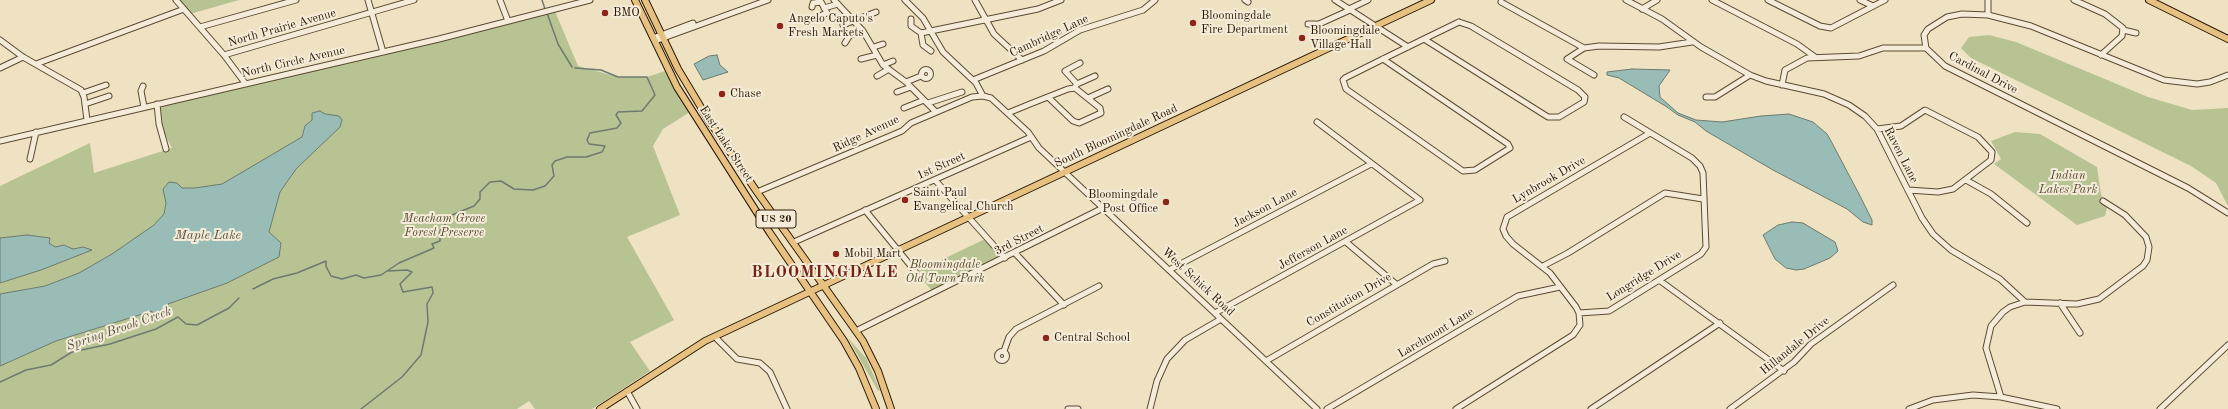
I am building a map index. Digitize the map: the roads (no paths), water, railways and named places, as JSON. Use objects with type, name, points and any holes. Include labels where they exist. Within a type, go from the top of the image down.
[{"type":"main road","name":"East Lake Street","points":[[635,0],[677,87],[741,188],[810,292]]},
{"type":"main road","name":"East Lake Street","points":[[645,0],[686,85],[757,192],[824,286]]},
{"type":"main road","name":"South Bloomingdale Road","points":[[600,409],[689,350],[715,337],[1430,0]]},
{"type":"main road","points":[[2149,0],[2228,39]]},
{"type":"main road","points":[[2157,0],[2228,35]]},
{"type":"main road","points":[[741,188],[757,192]]},
{"type":"main road","name":"US 20","points":[[824,286],[856,331],[878,371],[891,409]]},
{"type":"main road","name":"US 20","points":[[810,292],[855,359],[868,386],[876,409]]},
{"type":"street","points":[[176,0],[224,55],[245,83]]},
{"type":"street","points":[[200,27],[296,0]]},
{"type":"street","points":[[368,0],[373,12],[383,52]]},
{"type":"street","name":"North Prairie Avenue","points":[[224,55],[414,0]]},
{"type":"street","points":[[500,0],[508,21]]},
{"type":"street","name":"North Circle Avenue","points":[[0,141],[383,52],[590,0]]},
{"type":"street","points":[[662,37],[709,16],[760,0]]},
{"type":"street","points":[[654,40],[768,0]]},
{"type":"street","points":[[834,0],[862,31],[874,47],[883,65],[906,82],[936,112]]},
{"type":"street","points":[[905,0],[924,18],[943,52],[973,80],[983,96]]},
{"type":"street","points":[[975,0],[998,38],[1022,60]]},
{"type":"street","points":[[911,19],[911,26],[921,33],[931,32],[1038,9],[1061,0]]},
{"type":"street","name":"Cambridge Lane","points":[[973,80],[1044,51],[1080,30],[1136,13],[1147,7],[1155,0]]},
{"type":"street","points":[[1335,0],[1408,47]]},
{"type":"street","points":[[1308,24],[1319,24],[1368,0]]},
{"type":"street","name":"Raven Lane","points":[[1626,0],[1672,25],[1692,42],[1750,74],[1782,85],[1813,91],[1838,100],[1857,110],[1877,129],[1927,226],[1937,238],[1958,255],[2000,279],[2025,302]]},
{"type":"street","points":[[1642,9],[1657,0]]},
{"type":"street","points":[[1712,0],[1797,44],[1815,57]]},
{"type":"street","points":[[1768,0],[1826,28],[1836,27],[1884,0]]},
{"type":"street","points":[[1860,0],[1873,6]]},
{"type":"street","points":[[1988,0],[1988,14]]},
{"type":"street","points":[[2074,0],[2112,18],[2123,30],[2136,33]]},
{"type":"street","points":[[812,7],[813,3],[821,2],[827,13],[822,15]]},
{"type":"street","points":[[1501,2],[1584,48]]},
{"type":"street","points":[[824,8],[838,4]]},
{"type":"street","points":[[36,64],[184,9]]},
{"type":"street","points":[[842,25],[876,12]]},
{"type":"street","points":[[1782,85],[1786,70],[1803,60],[1815,57],[1854,57],[1883,48],[1926,48],[1924,40],[1925,32],[1941,20],[1962,14],[1988,14],[2024,23],[2149,76],[2184,84],[2210,82],[2228,75]]},
{"type":"street","points":[[1383,59],[1508,144],[1510,148],[1475,170],[1463,171],[1346,89],[1343,80],[1345,78],[1383,59],[1424,39],[1455,23],[1466,23],[1578,90],[1583,95],[1585,100],[1581,105],[1559,117],[1548,117],[1424,39]]},
{"type":"street","points":[[2101,55],[2122,36],[2123,30]]},
{"type":"street","points":[[845,43],[850,35],[862,31]]},
{"type":"street","points":[[921,33],[923,44],[931,51]]},
{"type":"street","points":[[0,40],[23,57],[76,86],[83,93],[87,120]]},
{"type":"street","points":[[1594,75],[1567,59],[1584,48],[1598,46],[1660,47],[1692,42]]},
{"type":"street","points":[[874,47],[883,44]]},
{"type":"street","name":"Cardinal Drive","points":[[1926,48],[1937,60],[1954,72],[2194,191],[2228,213]]},
{"type":"street","points":[[861,60],[877,55]]},
{"type":"street","points":[[0,68],[23,57]]},
{"type":"street","points":[[883,65],[893,61]]},
{"type":"street","points":[[1048,97],[1073,121],[1079,123],[1102,113],[1100,108],[1076,86],[1065,73],[1065,71],[1080,63]]},
{"type":"street","points":[[877,76],[889,69]]},
{"type":"street","points":[[1706,97],[1715,97],[1750,74]]},
{"type":"street","points":[[906,82],[921,76]]},
{"type":"street","points":[[1008,113],[1076,86],[1095,76]]},
{"type":"street","points":[[83,93],[106,85]]},
{"type":"street","points":[[143,86],[141,90],[144,107]]},
{"type":"street","points":[[897,92],[911,87]]},
{"type":"street","points":[[1088,98],[1108,89]]},
{"type":"street","points":[[904,108],[962,92]]},
{"type":"street","points":[[85,104],[109,96]]},
{"type":"street","name":"West Schick Road","points":[[983,96],[994,100],[1008,113],[1031,137],[1039,148],[1317,409]]},
{"type":"street","name":"Ridge Avenue","points":[[757,192],[902,131],[911,123],[936,112],[972,97],[983,96]]},
{"type":"street","points":[[157,104],[159,124],[166,149]]},
{"type":"street","points":[[1877,129],[1901,126],[1924,110],[1978,137],[1989,147],[1992,156],[1990,160],[1953,189],[1944,192],[1908,190]]},
{"type":"street","name":"Longridge Drive","points":[[1579,313],[1600,313],[1608,311],[1704,250],[1706,242],[1703,173],[1700,166],[1692,158],[1624,117]]},
{"type":"street","points":[[1317,122],[1372,164]]},
{"type":"street","points":[[30,159],[36,132]]},
{"type":"street","name":"Lynbrook Drive","points":[[1579,313],[1542,266],[1509,240],[1503,229],[1507,217],[1650,133]]},
{"type":"street","name":"1st Street","points":[[794,242],[1031,137]]},
{"type":"street","name":"Jefferson Lane","points":[[1215,313],[1420,200],[1372,164]]},
{"type":"street","name":"Jackson Lane","points":[[1169,270],[1372,164]]},
{"type":"street","points":[[934,180],[1005,258]]},
{"type":"street","points":[[1966,180],[1991,194],[2027,224]]},
{"type":"street","points":[[1542,266],[1568,253],[1665,193],[1703,199]]},
{"type":"street","points":[[2001,397],[1988,358],[1986,338],[1991,326],[2003,312],[2010,307],[2025,302],[2084,304],[2102,298],[2143,266],[2147,260],[2149,247],[2146,237],[2125,215],[2103,201]]},
{"type":"street","name":"3rd Street","points":[[856,331],[1104,208]]},
{"type":"street","points":[[865,210],[915,271]]},
{"type":"street","points":[[1346,242],[1397,285]]},
{"type":"street","points":[[1015,253],[1064,305]]},
{"type":"street","name":"Constitution Drive","points":[[1266,361],[1433,264],[1445,262]]},
{"type":"street","points":[[1659,280],[1784,370]]},
{"type":"street","points":[[1004,352],[1009,337],[1016,329],[1099,286]]},
{"type":"street","name":"Hillandale Drive","points":[[1730,409],[1784,370],[1811,344],[1893,286]]},
{"type":"street","name":"Larchmont Lane","points":[[1327,409],[1518,296],[1560,287]]},
{"type":"street","points":[[2060,303],[2080,333]]},
{"type":"street","points":[[1456,409],[1576,333],[1580,325],[1579,313]]},
{"type":"street","points":[[1150,409],[1157,381],[1167,359],[1184,340],[1221,319]]},
{"type":"street","points":[[1591,409],[1720,323]]},
{"type":"street","points":[[715,337],[737,359],[760,363],[770,372],[787,409]]},
{"type":"street","points":[[2160,409],[2228,345]]},
{"type":"street","points":[[627,391],[637,409]]},
{"type":"street","points":[[1910,409],[1933,400],[1953,396],[2001,397],[2057,409]]},
{"type":"street","points":[[1068,409],[1078,409]]},
{"type":"water","points":[[717,55],[720,65],[728,72],[703,80],[694,64],[709,56]]},
{"type":"water","points":[[1632,69],[1670,70],[1659,86],[1660,97],[1678,113],[1696,120],[1722,122],[1761,116],[1789,114],[1813,122],[1827,134],[1872,220],[1872,225],[1863,222],[1847,209],[1773,170],[1706,131],[1695,122],[1678,115],[1619,78],[1607,75],[1607,72]]},
{"type":"water","name":"Maple Lake","points":[[320,111],[325,114],[339,116],[342,120],[340,127],[296,169],[280,192],[269,232],[281,243],[279,257],[227,283],[168,304],[170,316],[167,313],[166,317],[163,314],[162,319],[159,316],[158,320],[155,317],[154,322],[152,311],[56,341],[0,366],[0,294],[45,286],[79,273],[112,254],[154,225],[164,214],[166,203],[163,189],[169,182],[177,183],[182,188],[195,188],[222,184],[302,137],[305,126],[312,120],[312,113]]},
{"type":"water","points":[[1792,222],[1803,223],[1835,242],[1838,251],[1830,258],[1804,269],[1796,270],[1786,268],[1775,259],[1763,235],[1778,225]]},
{"type":"water","points":[[27,235],[50,238],[49,243],[55,247],[64,245],[73,249],[83,247],[92,250],[41,270],[0,283],[0,238]]},
{"type":"waterway","name":"Spring Brook Creek","points":[[542,0],[545,9]]},
{"type":"waterway","name":"Spring Brook Creek","points":[[547,13],[558,44],[572,67]]},
{"type":"waterway","name":"Spring Brook Creek","points":[[253,289],[273,279],[297,273],[326,261],[326,266],[331,276],[342,279],[356,275],[364,278],[381,275],[399,263],[434,248],[432,244],[440,241],[440,231],[452,215],[474,206],[480,199],[480,192],[490,182],[501,181],[514,189],[533,190],[545,186],[554,176],[552,165],[555,161],[567,157],[586,157],[602,152],[605,146],[589,144],[587,140],[590,133],[617,128],[621,123],[616,115],[618,112],[642,111],[655,95],[647,77],[618,77],[601,70],[575,68]]},
{"type":"waterway","points":[[361,409],[402,377],[421,355],[428,322],[427,304],[433,293],[432,287],[403,292],[400,284],[412,272],[407,270],[388,271]]},
{"type":"waterway","name":"Spring Brook Creek","points":[[0,382],[26,370],[51,365],[72,352],[110,344],[156,329],[178,317],[186,324],[197,325],[229,308],[239,298]]},
{"type":"place","name":"BMO","points":[[605,13]]},
{"type":"place","name":"Bloomingdale Fire Department","points":[[1193,23]]},
{"type":"place","name":"Angelo Caputo's Fresh Markets","points":[[780,26]]},
{"type":"place","name":"Bloomingdale Village Hall","points":[[1302,38]]},
{"type":"place","name":"Chase","points":[[722,94]]},
{"type":"place","name":"Saint Paul Evangelical Church","points":[[905,200]]},
{"type":"place","name":"Bloomingdale Post Office","points":[[1166,202]]},
{"type":"place","name":"Mobil Mart","points":[[836,254]]},
{"type":"place","name":"Central School","points":[[1046,338]]},
{"type":"district","name":"BLOOMINGDALE","points":[[825,273]]},
{"type":"park label","name":"Indian Lakes Park","points":[[2068,183]]},
{"type":"park label","name":"Meacham Grove Forest Preserve","points":[[444,226]]},
{"type":"park label","name":"Bloomingdale Old Town Park","points":[[945,272]]}]
